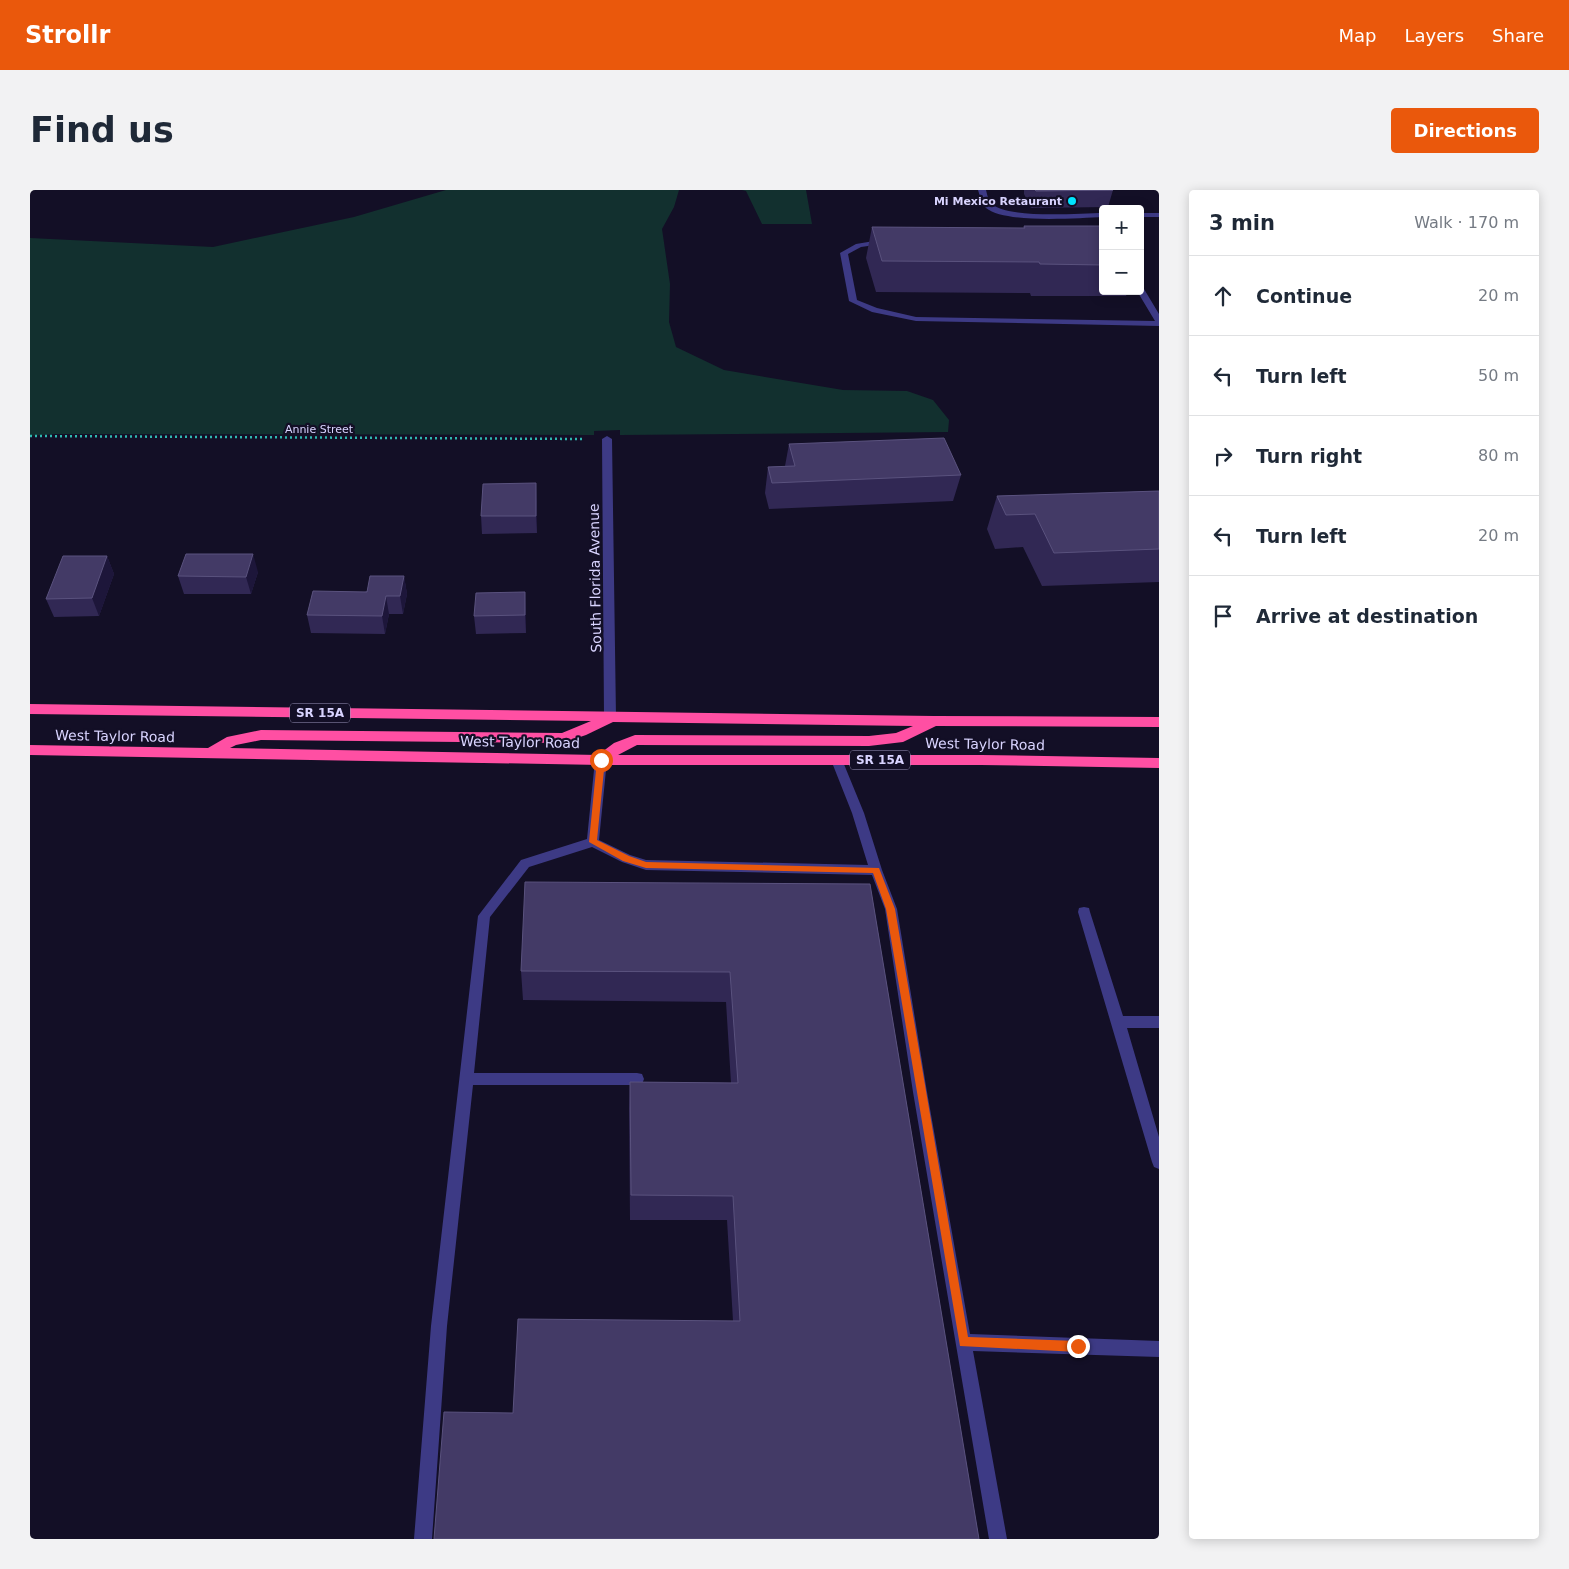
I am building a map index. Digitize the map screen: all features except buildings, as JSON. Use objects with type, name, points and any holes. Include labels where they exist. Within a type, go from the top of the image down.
[{"type":"highway","name":"West Taylor Road","points":[[30,709],[934,721],[1159,722]]},
{"type":"highway","points":[[208,753],[232,741],[261,735],[562,738],[581,732],[610,717]]},
{"type":"highway","points":[[601,760],[619,747],[635,740],[869,741],[898,738],[934,721]]},
{"type":"highway","name":"West Taylor Road","points":[[30,750],[601,760],[981,760],[1159,763]]},
{"type":"street","points":[[982,190],[984,201],[991,208],[1004,212],[1099,215]]},
{"type":"street","points":[[1144,215],[1159,215]]},
{"type":"street","points":[[891,241],[868,243],[852,248],[844,253],[854,301],[875,310],[916,319],[1159,322]]},
{"type":"street","points":[[1143,295],[1159,322]]},
{"type":"street","name":"South Florida Avenue","points":[[607,439],[610,717]]},
{"type":"street","points":[[593,842],[601,760]]},
{"type":"street","points":[[837,760],[891,909],[998,1539]]},
{"type":"street","points":[[423,1539],[439,1326],[484,916],[525,863],[593,842],[626,859],[646,865],[876,870]]},
{"type":"street","points":[[1084,912],[1159,1162]]},
{"type":"street","points":[[1118,1022],[1159,1022]]},
{"type":"street","points":[[466,1079],[637,1079]]},
{"type":"street","points":[[964,1342],[1159,1349]]},
{"type":"path","name":"Annie Street","points":[[30,436],[607,439]]},
{"type":"green space","points":[[446,190],[679,190],[674,207],[662,229],[670,284],[669,322],[676,347],[724,370],[843,390],[907,391],[933,400],[949,420],[948,432],[620,435],[620,430],[594,431],[594,435],[55,434],[30,436],[30,238],[213,247],[354,217]]},
{"type":"green space","points":[[742,190],[806,190],[812,224],[762,224],[746,191]]},
{"type":"place","name":"Mi Mexico Retaurant","points":[[1072,201]]},
{"type":"route","points":[[601,760],[593,842],[626,859],[646,865],[876,870],[891,909],[920,1092],[964,1342],[1078,1346]]}]
